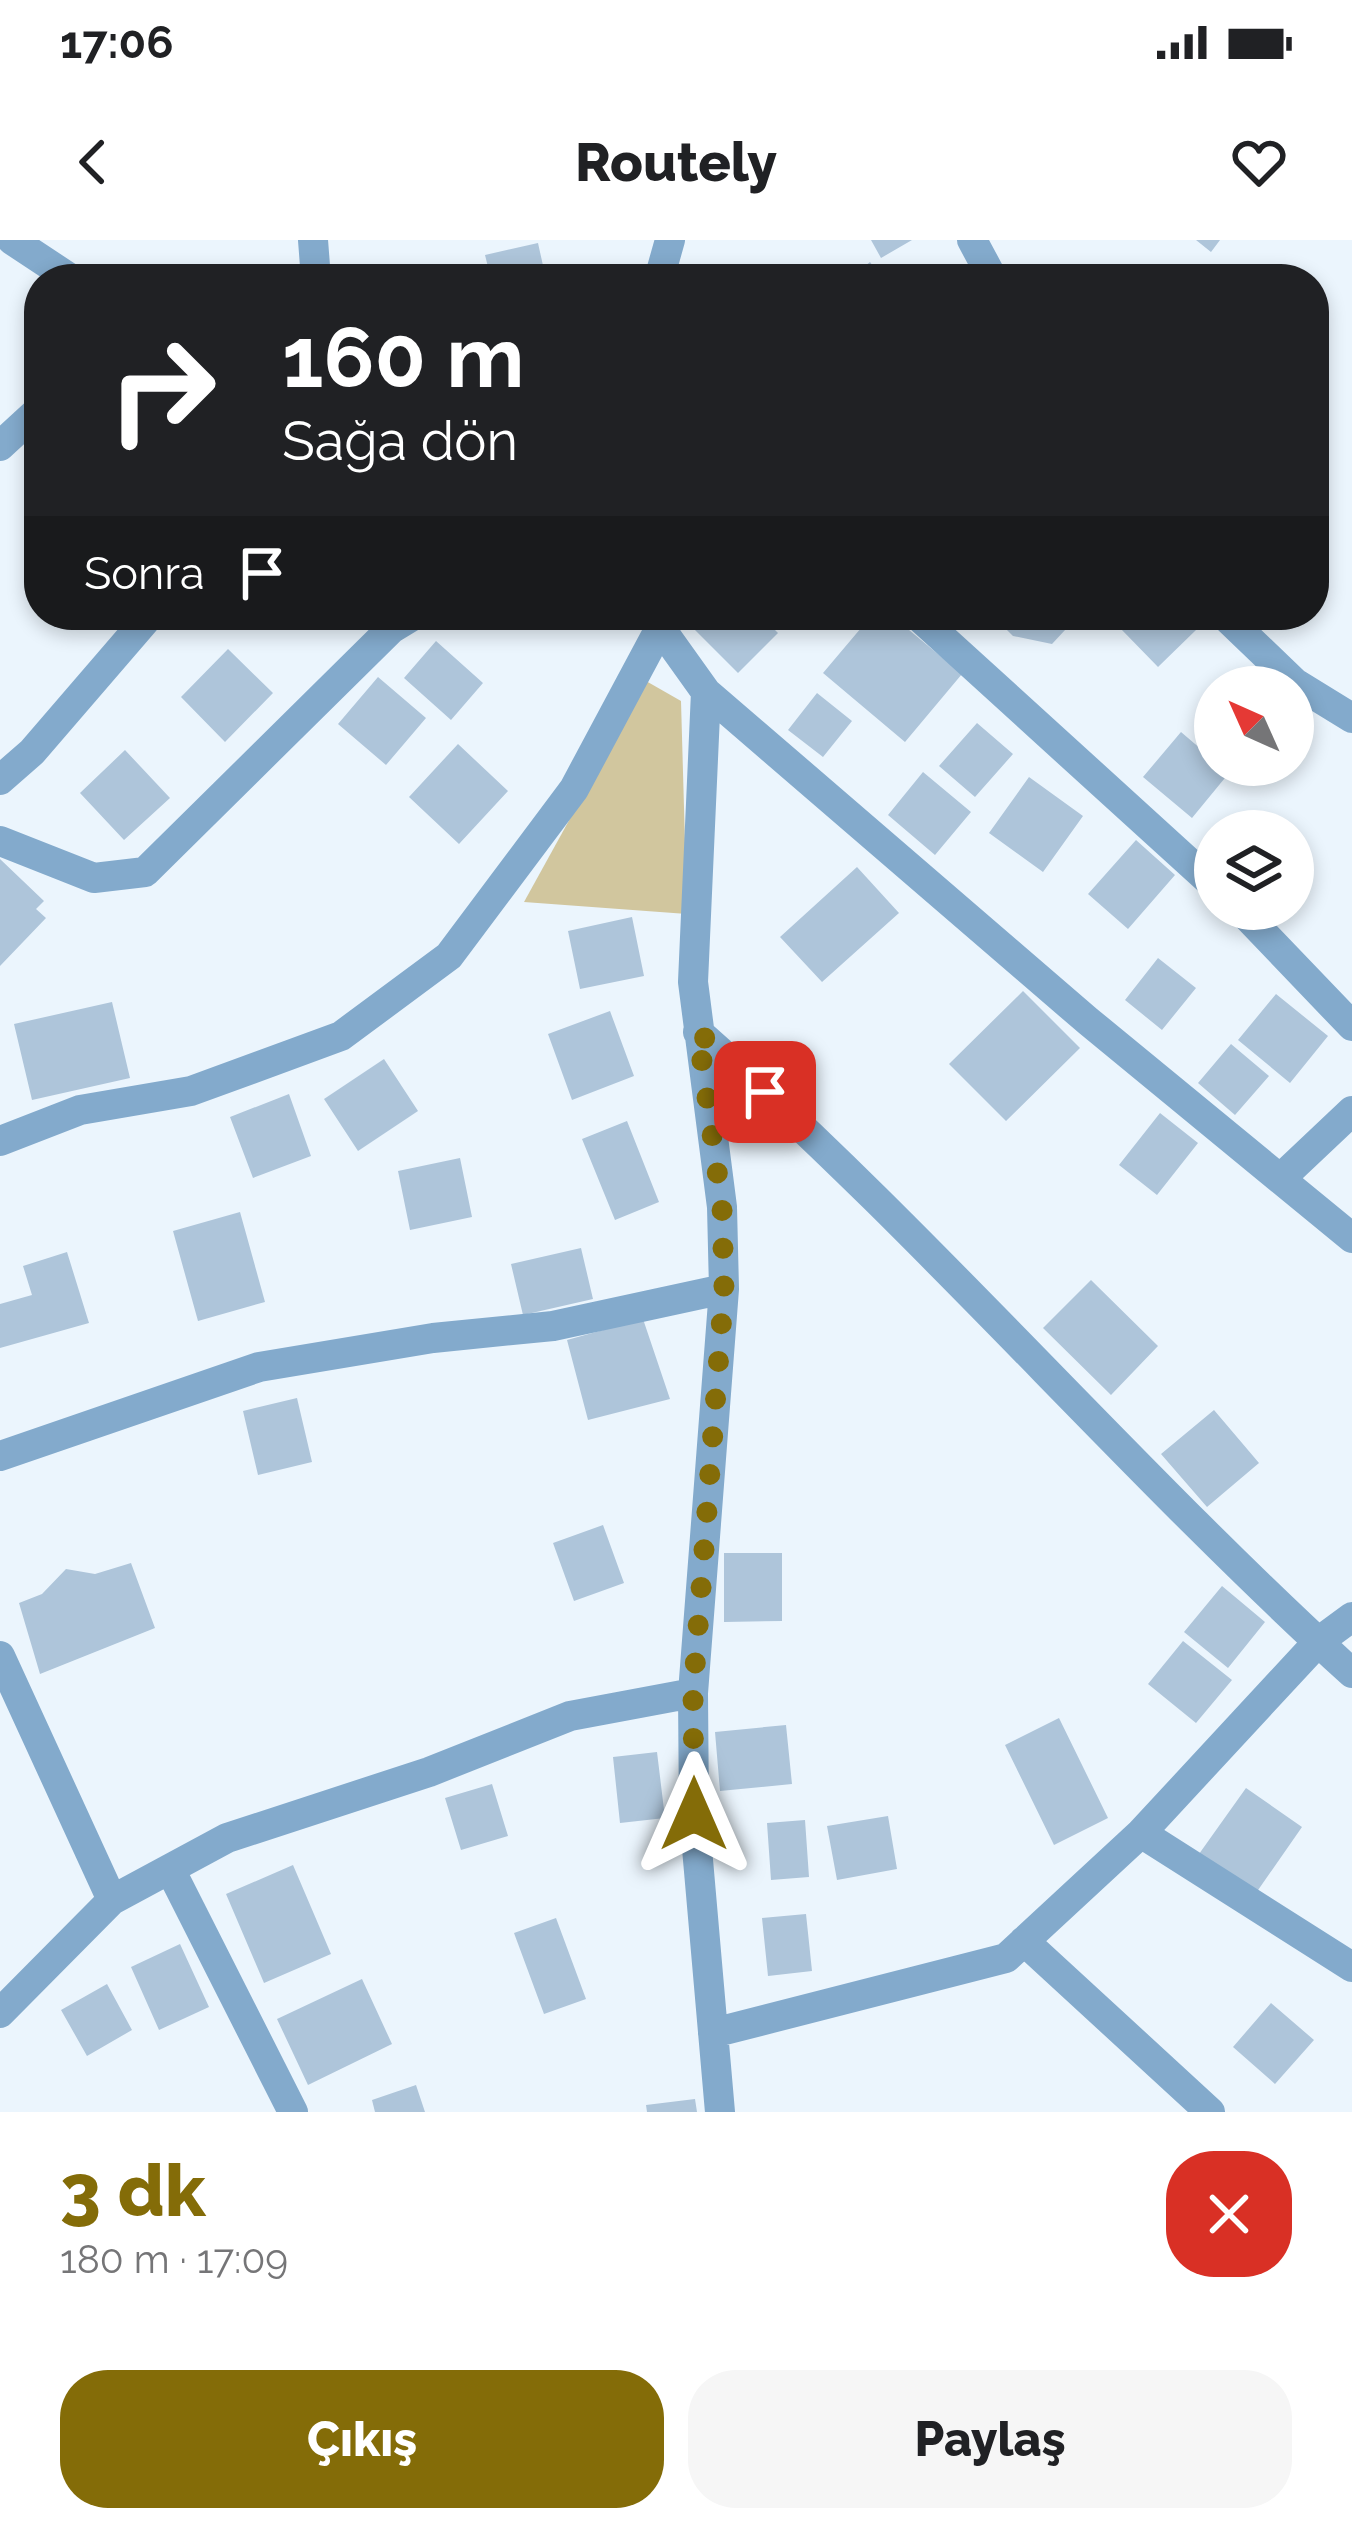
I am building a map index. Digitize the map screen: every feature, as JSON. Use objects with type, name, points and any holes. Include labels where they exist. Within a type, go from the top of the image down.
[{"type":"street","points":[[12,240],[48,264]]},
{"type":"street","points":[[0,446],[24,424]]},
{"type":"street","points":[[0,780],[32,752],[137,630]]},
{"type":"street","points":[[0,841],[24,855],[94,878],[145,872],[390,630]]},
{"type":"street","points":[[0,1141],[80,1110],[191,1091],[341,1036],[448,956],[574,789],[651,630]]},
{"type":"street","points":[[661,630],[706,692],[1352,1238]]},
{"type":"street","points":[[933,630],[1194,867]]},
{"type":"street","points":[[1239,630],[1294,683],[1352,718]]},
{"type":"street","points":[[706,692],[693,982],[722,1207],[724,1289],[693,1693],[694,1814],[720,2112]]},
{"type":"street","points":[[1260,930],[1352,1026]]},
{"type":"street","points":[[698,1032],[832,1151],[1130,1460],[1352,1673]]},
{"type":"street","points":[[1280,1179],[1352,1111]]},
{"type":"street","points":[[0,1456],[259,1367],[433,1338],[553,1326],[724,1289]]},
{"type":"street","points":[[713,2033],[1006,1958],[1141,1833],[1318,1642],[1352,1617]]},
{"type":"street","points":[[0,1656],[12,1717],[112,1900]]},
{"type":"street","points":[[0,2013],[112,1900],[227,1838],[429,1772],[570,1716],[693,1693]]},
{"type":"street","points":[[1141,1833],[1352,1967]]},
{"type":"street","points":[[170,1869],[293,2112]]},
{"type":"street","points":[[1024,1941],[1210,2112]]},
{"type":"shaded area","points":[[646,681],[681,701],[687,914],[524,902]]},
{"type":"building","points":[[871,240],[912,240],[881,258]]},
{"type":"building","points":[[1196,240],[1220,240],[1211,252]]},
{"type":"building","points":[[538,243],[543,264],[487,264],[485,255]]},
{"type":"building","points":[[695,630],[778,633],[738,673]]},
{"type":"building","points":[[859,630],[909,630],[962,674],[905,742],[823,673]]},
{"type":"building","points":[[1007,630],[1065,630],[1052,644],[1013,636]]},
{"type":"building","points":[[1122,630],[1196,630],[1158,667]]},
{"type":"building","points":[[436,641],[483,683],[451,720],[404,678]]},
{"type":"building","points":[[228,649],[273,693],[225,742],[181,697]]},
{"type":"building","points":[[378,677],[426,718],[386,765],[338,724]]},
{"type":"building","points":[[817,693],[852,721],[823,757],[788,730]]},
{"type":"building","points":[[977,723],[1013,754],[975,797],[939,766]]},
{"type":"building","points":[[1181,732],[1194,743],[1194,786],[1218,786],[1192,818],[1143,777]]},
{"type":"building","points":[[458,744],[508,791],[459,844],[409,797]]},
{"type":"building","points":[[125,750],[170,798],[124,840],[80,793]]},
{"type":"building","points":[[923,772],[971,812],[935,855],[888,815]]},
{"type":"building","points":[[1029,777],[1083,816],[1043,872],[989,833]]},
{"type":"building","points":[[1136,840],[1175,875],[1128,929],[1088,894]]},
{"type":"building","points":[[0,859],[44,901],[36,909],[46,918],[0,966]]},
{"type":"building","points":[[857,867],[899,913],[822,982],[780,937]]},
{"type":"building","points":[[632,917],[644,976],[580,989],[568,931]]},
{"type":"building","points":[[1158,958],[1196,988],[1162,1030],[1125,1000]]},
{"type":"building","points":[[1023,991],[1080,1048],[1006,1121],[949,1064]]},
{"type":"building","points":[[1276,994],[1328,1036],[1290,1083],[1238,1040]]},
{"type":"building","points":[[112,1002],[130,1078],[32,1100],[14,1024]]},
{"type":"building","points":[[610,1011],[634,1076],[572,1100],[548,1034]]},
{"type":"building","points":[[1231,1044],[1269,1076],[1235,1115],[1198,1083]]},
{"type":"building","points":[[384,1059],[418,1111],[358,1151],[324,1099]]},
{"type":"building","points":[[289,1094],[311,1156],[253,1178],[230,1117]]},
{"type":"building","points":[[1160,1113],[1198,1143],[1157,1195],[1119,1165]]},
{"type":"building","points":[[627,1121],[659,1202],[615,1220],[582,1139]]},
{"type":"building","points":[[460,1158],[472,1217],[410,1230],[398,1171]]},
{"type":"building","points":[[240,1212],[265,1302],[198,1321],[173,1231]]},
{"type":"building","points":[[581,1248],[593,1299],[523,1315],[511,1264]]},
{"type":"building","points":[[67,1252],[89,1323],[0,1348],[0,1304],[32,1295],[23,1266]]},
{"type":"building","points":[[1091,1280],[1158,1346],[1111,1395],[1043,1328]]},
{"type":"building","points":[[643,1319],[670,1399],[588,1420],[567,1340]]},
{"type":"building","points":[[297,1398],[312,1462],[258,1475],[243,1411]]},
{"type":"building","points":[[1214,1410],[1259,1463],[1207,1507],[1161,1454]]},
{"type":"building","points":[[603,1525],[624,1583],[574,1601],[553,1543]]},
{"type":"building","points":[[724,1553],[782,1553],[782,1621],[724,1622]]},
{"type":"building","points":[[131,1563],[155,1628],[40,1674],[19,1603],[42,1594],[66,1569],[95,1574]]},
{"type":"building","points":[[1222,1586],[1265,1622],[1228,1668],[1184,1632]]},
{"type":"building","points":[[1183,1641],[1232,1680],[1196,1723],[1148,1684]]},
{"type":"building","points":[[1059,1718],[1108,1818],[1054,1845],[1005,1745]]},
{"type":"building","points":[[786,1725],[792,1784],[720,1791],[715,1732]]},
{"type":"building","points":[[657,1752],[665,1818],[620,1823],[613,1757]]},
{"type":"building","points":[[492,1784],[508,1836],[461,1850],[445,1798]]},
{"type":"building","points":[[1246,1788],[1302,1827],[1256,1893],[1199,1854]]},
{"type":"building","points":[[888,1816],[897,1869],[837,1880],[827,1826]]},
{"type":"building","points":[[805,1820],[809,1877],[771,1880],[767,1823]]},
{"type":"building","points":[[293,1865],[331,1954],[264,1983],[226,1894]]},
{"type":"building","points":[[806,1914],[812,1971],[768,1976],[762,1918]]},
{"type":"building","points":[[556,1918],[586,1999],[544,2014],[514,1933]]},
{"type":"building","points":[[180,1944],[209,2007],[159,2030],[131,1967]]},
{"type":"building","points":[[362,1979],[392,2044],[308,2085],[277,2019]]},
{"type":"building","points":[[107,1984],[132,2030],[87,2056],[61,2010]]},
{"type":"building","points":[[1271,2003],[1314,2040],[1275,2084],[1233,2047]]},
{"type":"building","points":[[416,2085],[425,2112],[375,2112],[372,2100]]},
{"type":"building","points":[[695,2099],[697,2112],[647,2112],[646,2105]]},
{"type":"route","points":[[694,1814],[693,1693],[724,1289],[722,1207],[698,1032],[765,1092]]}]
